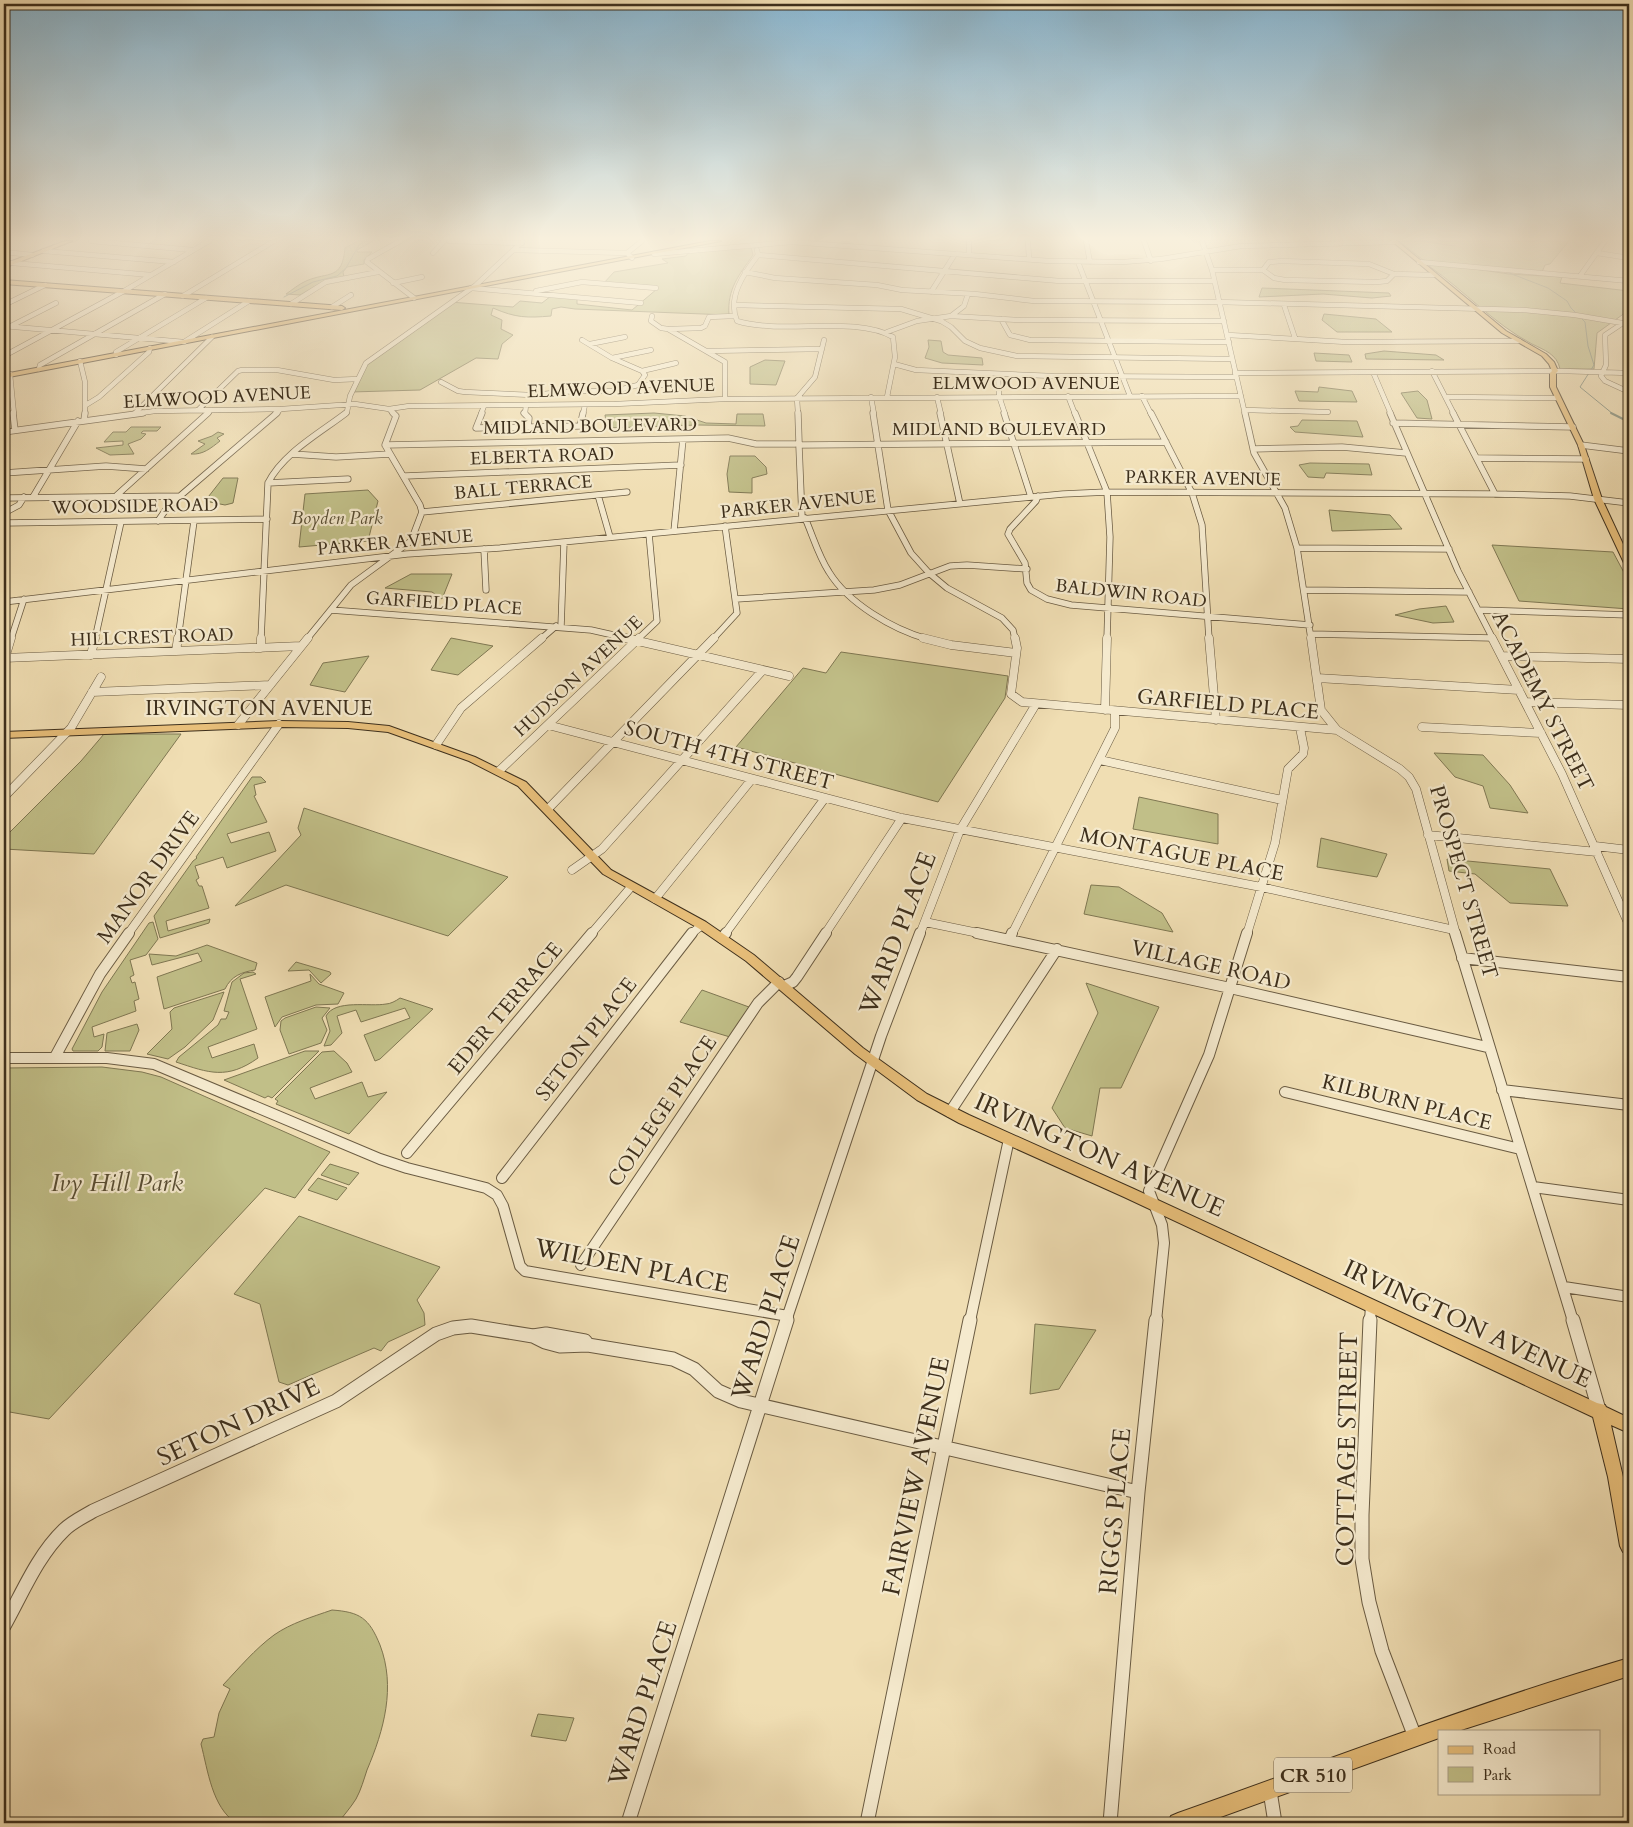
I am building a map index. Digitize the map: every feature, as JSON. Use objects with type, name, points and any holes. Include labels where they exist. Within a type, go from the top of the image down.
[{"type":"main road","points":[[7,375],[267,326]]},
{"type":"main road","points":[[1497,326],[1544,355],[1552,363],[1555,371],[1553,387],[1581,445],[1598,499],[1629,565]]},
{"type":"main road","name":"IRVINGTON AVENUE","points":[[4,735],[278,724],[378,727],[396,731],[436,745],[499,771],[522,784],[548,808],[607,872],[722,938],[782,984],[872,1062],[922,1097],[950,1112],[1371,1305],[1520,1376],[1599,1410],[1629,1426]]},
{"type":"main road","name":"PROSPECT STREET","points":[[1599,1410],[1616,1477],[1629,1546]]},
{"type":"main road","name":"CR 510","points":[[1178,1823],[1415,1737],[1548,1691],[1629,1667]]},
{"type":"street","points":[[4,356],[59,326]]},
{"type":"street","points":[[38,369],[40,366],[110,326]]},
{"type":"street","points":[[116,355],[116,352],[159,326]]},
{"type":"street","points":[[6,328],[52,330],[184,342],[209,326]]},
{"type":"street","points":[[261,648],[268,483],[273,473],[292,454],[347,412],[350,398],[366,363],[417,326]]},
{"type":"street","points":[[658,326],[668,329],[704,326]]},
{"type":"street","points":[[767,326],[862,328],[887,332],[906,326]]},
{"type":"street","points":[[948,326],[970,343],[994,352],[1034,358],[1232,359]]},
{"type":"street","points":[[1005,326],[1008,333],[1020,339],[1037,341],[1295,338],[1346,342],[1519,341]]},
{"type":"street","points":[[1104,326],[1130,396]]},
{"type":"street","name":"PROSPECT STREET","points":[[1225,326],[1253,449],[1286,508],[1296,548],[1305,590],[1321,710],[1337,730],[1400,769],[1409,777],[1416,789],[1487,1047],[1564,1287],[1599,1410]]},
{"type":"street","points":[[1291,326],[1295,338]]},
{"type":"street","points":[[1618,326],[1605,337],[1606,365],[1602,379],[1629,392]]},
{"type":"street","points":[[668,329],[725,362],[725,398]]},
{"type":"street","points":[[887,332],[894,338],[894,364],[888,397]]},
{"type":"street","points":[[135,413],[212,337]]},
{"type":"street","points":[[590,344],[625,337]]},
{"type":"street","points":[[582,340],[612,358],[642,371],[676,364]]},
{"type":"street","points":[[824,340],[816,377],[797,398],[803,518],[831,574],[848,593],[876,616],[906,634],[935,642],[1016,654],[1016,636],[1009,625],[996,614],[947,588],[929,573],[911,553],[888,510],[871,397]]},
{"type":"street","points":[[86,406],[99,397],[149,352],[150,348]]},
{"type":"street","points":[[705,350],[822,349]]},
{"type":"street","points":[[612,358],[651,350]]},
{"type":"street","points":[[33,497],[81,421],[86,406],[83,369],[80,362]]},
{"type":"street","points":[[894,364],[916,370],[998,374],[1123,376],[1432,371],[1604,371],[1629,373]]},
{"type":"street","points":[[198,410],[238,371],[242,370],[277,370],[334,380],[358,379]]},
{"type":"street","points":[[638,385],[644,379],[645,375],[642,371]]},
{"type":"street","points":[[1432,371],[1495,494]]},
{"type":"street","points":[[1373,372],[1393,423],[1425,494]]},
{"type":"street","points":[[998,374],[999,396],[1034,497]]},
{"type":"street","points":[[7,375],[15,430]]},
{"type":"street","points":[[441,382],[458,391],[529,395],[574,391],[615,391],[638,385],[681,386]]},
{"type":"street","points":[[528,427],[529,418],[524,413],[526,405],[524,404],[529,395]]},
{"type":"street","points":[[1068,396],[1085,442],[1107,492],[1110,537],[1105,710]]},
{"type":"street","points":[[1142,396],[1192,493],[1202,525],[1207,616],[1216,720]]},
{"type":"street","name":"ELMWOOD AVENUE","points":[[4,432],[135,413],[350,405],[369,405],[389,409],[417,406],[585,405],[725,398],[1241,396]]},
{"type":"street","points":[[936,397],[960,504]]},
{"type":"street","points":[[1446,398],[1558,398]]},
{"type":"street","points":[[484,406],[476,428],[580,426],[585,405]]},
{"type":"street","points":[[417,406],[406,409],[396,416],[385,445],[419,501],[422,512],[409,546],[420,553]]},
{"type":"street","points":[[158,521],[167,508],[180,496],[281,409]]},
{"type":"street","points":[[389,409],[396,416]]},
{"type":"street","points":[[117,495],[211,410]]},
{"type":"street","points":[[1245,410],[1328,412]]},
{"type":"street","points":[[1393,423],[1573,427]]},
{"type":"street","name":"MIDLAND BOULEVARD","points":[[385,445],[733,438],[756,444],[1165,441]]},
{"type":"street","points":[[674,531],[683,439]]},
{"type":"street","points":[[1581,445],[1629,451]]},
{"type":"street","points":[[1253,449],[1342,447],[1406,453]]},
{"type":"street","points":[[292,454],[336,457],[390,454]]},
{"type":"street","points":[[1478,458],[1586,459]]},
{"type":"street","name":"ELBERTA ROAD","points":[[405,476],[680,465]]},
{"type":"street","points":[[4,473],[106,466],[146,469]]},
{"type":"street","points":[[268,483],[348,480]]},
{"type":"street","name":"BALL TERRACE","points":[[422,512],[627,492]]},
{"type":"street","name":"PARKER AVENUE","points":[[4,602],[420,553],[564,542],[888,510],[1107,492],[1495,494],[1570,496],[1629,503]]},
{"type":"street","name":"ACADEMY STREET","points":[[1425,494],[1469,592],[1541,733],[1596,849],[1629,925]]},
{"type":"street","points":[[4,498],[117,495],[180,496]]},
{"type":"street","points":[[598,495],[610,537]]},
{"type":"street","points":[[4,513],[19,505],[24,497]]},
{"type":"street","name":"BALDWIN ROAD","points":[[1034,497],[1036,501],[1010,529],[1008,534],[1027,569],[1028,585],[1034,592],[1044,598],[1061,603],[1207,616],[1310,629],[1492,638]]},
{"type":"street","name":"WOODSIDE ROAD","points":[[4,523],[267,519]]},
{"type":"street","points":[[176,651],[194,521]]},
{"type":"street","points":[[91,655],[121,522]]},
{"type":"street","points":[[548,808],[738,613],[725,526]]},
{"type":"street","name":"HUDSON AVENUE","points":[[499,771],[657,621],[649,534]]},
{"type":"street","points":[[238,725],[356,580],[411,542]]},
{"type":"street","points":[[436,745],[444,737],[451,721],[461,708],[558,627],[564,542]]},
{"type":"street","points":[[1296,548],[1449,549]]},
{"type":"street","points":[[484,549],[486,590]]},
{"type":"street","points":[[363,559],[374,562],[375,567]]},
{"type":"street","points":[[736,599],[848,593],[891,587],[950,566],[967,565],[1027,569]]},
{"type":"street","points":[[1305,590],[1469,592]]},
{"type":"street","points":[[4,658],[24,599]]},
{"type":"street","name":"GARFIELD PLACE","points":[[331,610],[591,630],[789,676]]},
{"type":"street","points":[[1478,610],[1629,615]]},
{"type":"street","name":"HILLCREST ROAD","points":[[4,658],[301,646]]},
{"type":"street","name":"GARFIELD PLACE","points":[[1016,654],[1011,694],[1014,699],[1023,702],[1337,730]]},
{"type":"street","points":[[1502,656],[1629,659]]},
{"type":"street","points":[[572,870],[602,849],[762,671]]},
{"type":"street","points":[[4,798],[67,732],[101,677]]},
{"type":"street","points":[[1317,678],[1519,690]]},
{"type":"street","points":[[92,692],[270,685]]},
{"type":"street","points":[[1525,702],[1629,705]]},
{"type":"street","name":"WARD PLACE","points":[[628,1823],[788,1316],[872,1062],[960,830],[1036,704]]},
{"type":"street","points":[[1009,940],[1115,728],[1115,711]]},
{"type":"street","name":"MANOR DRIVE","points":[[55,1057],[100,974],[278,724]]},
{"type":"street","name":"SOUTH 4TH STREET","points":[[548,725],[902,818]]},
{"type":"street","points":[[1422,727],[1541,733]]},
{"type":"street","points":[[1153,1205],[1149,1191],[1209,1054],[1262,887],[1275,843],[1288,769],[1303,754],[1304,748],[1300,728]]},
{"type":"street","points":[[1100,760],[1282,800]]},
{"type":"street","points":[[654,899],[752,779]]},
{"type":"street","points":[[722,938],[825,798]]},
{"type":"street","name":"MONTAGUE PLACE","points":[[902,818],[1262,887],[1454,930]]},
{"type":"street","name":"COLLEGE PLACE","points":[[581,1265],[758,1003],[770,988],[793,982],[902,818]]},
{"type":"street","points":[[1428,835],[1629,850]]},
{"type":"street","name":"EDER TERRACE","points":[[407,1153],[631,887]]},
{"type":"street","points":[[1619,901],[1629,902]]},
{"type":"street","name":"VILLAGE ROAD","points":[[925,922],[1230,988],[1487,1047]]},
{"type":"street","name":"SETON PLACE","points":[[502,1178],[694,931],[702,925]]},
{"type":"street","points":[[950,1112],[1057,950]]},
{"type":"street","points":[[1462,958],[1629,977]]},
{"type":"street","points":[[4,1058],[55,1057]]},
{"type":"street","name":"WILDEN PLACE","points":[[55,1057],[124,1059],[154,1064],[380,1159],[407,1168],[486,1188],[497,1195],[503,1206],[520,1266],[525,1271],[788,1316]]},
{"type":"street","points":[[1502,1090],[1629,1106]]},
{"type":"street","name":"KILBURN PLACE","points":[[1285,1092],[1520,1149]]},
{"type":"street","name":"FAIRVIEW AVENUE","points":[[867,1823],[943,1447],[1009,1139]]},
{"type":"street","points":[[1533,1187],[1629,1200]]},
{"type":"street","name":"RIGGS PLACE","points":[[1110,1823],[1138,1492],[1164,1243],[1162,1225],[1153,1205]]},
{"type":"street","points":[[1564,1287],[1629,1297]]},
{"type":"street","name":"COTTAGE STREET","points":[[1371,1305],[1362,1515],[1362,1560],[1369,1602],[1382,1651],[1415,1737]]},
{"type":"street","name":"SETON DRIVE","points":[[4,1626],[55,1540],[71,1524],[329,1405],[446,1330],[459,1326],[471,1326],[533,1336],[540,1341],[579,1348],[588,1345],[673,1359],[694,1369],[718,1391],[728,1397],[760,1405]]},
{"type":"street","points":[[760,1405],[1138,1492]]},
{"type":"street","points":[[1270,1791],[1275,1823]]},
{"type":"green space","points":[[418,326],[501,326],[501,329],[513,335],[502,344],[498,359],[476,358],[420,390],[351,392],[363,367]]},
{"type":"green space","points":[[1330,326],[1385,326],[1392,332],[1337,332]]},
{"type":"green space","points":[[1606,326],[1597,333],[1594,369],[1560,369],[1553,356],[1505,327]]},
{"type":"green space","points":[[928,340],[941,341],[943,352],[948,355],[982,358],[983,365],[942,363],[925,358],[929,347]]},
{"type":"green space","points":[[1384,351],[1436,355],[1444,360],[1366,359],[1365,354]]},
{"type":"green space","points":[[1314,353],[1349,355],[1352,362],[1316,361]]},
{"type":"green space","points":[[765,360],[785,361],[776,385],[750,384],[750,367]]},
{"type":"green space","points":[[1319,387],[1352,391],[1357,402],[1299,401],[1295,391],[1318,392]]},
{"type":"green space","points":[[1418,391],[1427,400],[1432,419],[1417,418],[1401,393]]},
{"type":"green space","points":[[654,413],[685,416],[706,423],[736,424],[737,414],[763,414],[765,426],[698,425],[607,428],[605,415]]},
{"type":"green space","points":[[1302,420],[1357,421],[1363,437],[1295,432],[1290,427],[1298,426]]},
{"type":"green space","points":[[131,427],[161,427],[157,431],[143,431],[141,433],[146,434],[141,439],[128,444],[134,454],[110,455],[96,448],[123,445],[123,441],[104,442],[113,432],[126,432]]},
{"type":"green space","points":[[218,432],[224,434],[217,438],[220,441],[203,452],[191,454],[205,444],[198,441]]},
{"type":"green space","points":[[730,456],[755,456],[766,467],[767,474],[752,478],[752,493],[729,492],[727,474]]},
{"type":"green space","points":[[1310,463],[1369,464],[1372,475],[1326,473],[1324,478],[1308,477],[1299,465]]},
{"type":"green space","points":[[223,478],[238,478],[233,503],[225,505],[205,501]]},
{"type":"green space","name":"Boyden Park","points":[[368,490],[378,501],[368,541],[299,547],[305,494]]},
{"type":"green space","points":[[1329,510],[1390,515],[1402,529],[1332,531]]},
{"type":"green space","points":[[1492,545],[1613,552],[1629,582],[1629,609],[1519,601]]},
{"type":"green space","points":[[411,574],[452,574],[442,599],[432,592],[385,588]]},
{"type":"green space","points":[[1446,606],[1454,622],[1433,623],[1395,615],[1419,609]]},
{"type":"green space","points":[[451,638],[493,646],[458,675],[431,670]]},
{"type":"green space","points":[[841,652],[1008,676],[1005,698],[938,802],[736,747],[803,668],[826,673]]},
{"type":"green space","points":[[369,656],[345,692],[310,685],[323,663]]},
{"type":"green space","points":[[104,734],[181,734],[94,854],[4,849],[4,838],[81,761]]},
{"type":"green space","points":[[1434,753],[1483,755],[1510,785],[1528,813],[1490,808],[1483,786],[1455,777]]},
{"type":"green space","points":[[252,777],[261,777],[266,782],[254,785],[256,795],[254,796],[267,822],[227,834],[231,843],[269,832],[276,851],[227,868],[223,857],[195,866],[199,878],[196,880],[199,886],[202,886],[209,908],[166,921],[168,931],[210,919],[209,923],[160,938],[154,916],[197,858]]},
{"type":"green space","points":[[1139,797],[1218,814],[1218,844],[1133,829]]},
{"type":"green space","points":[[304,808],[508,877],[448,936],[286,885],[235,906],[301,835],[298,828]]},
{"type":"green space","points":[[1321,838],[1387,854],[1377,877],[1317,867]]},
{"type":"green space","points":[[1447,859],[1550,869],[1568,906],[1510,903],[1475,874],[1449,871]]},
{"type":"green space","points":[[1091,885],[1119,887],[1162,913],[1173,932],[1084,914]]},
{"type":"green space","points":[[153,922],[158,939],[146,955],[130,960],[134,975],[130,977],[132,983],[135,982],[139,999],[134,1001],[136,1011],[92,1027],[94,1037],[104,1034],[102,1047],[98,1051],[73,1051],[72,1049],[102,992],[149,923]]},
{"type":"green space","points":[[207,945],[257,963],[255,970],[237,975],[225,989],[164,1009],[157,977],[202,961],[198,953],[152,965],[149,954],[176,956]]},
{"type":"green space","points":[[296,962],[330,972],[331,974],[321,983],[309,970],[288,971]]},
{"type":"green space","points":[[253,972],[256,974],[240,979],[257,1029],[208,1047],[212,1058],[254,1044],[258,1058],[247,1065],[227,1072],[208,1071],[176,1062],[179,1057],[218,1025],[221,1019],[226,1019],[229,1012],[224,1011],[232,982],[244,973]]},
{"type":"green space","points":[[310,974],[319,984],[344,993],[338,1004],[316,1005],[282,1017],[275,1027],[265,997],[311,981]]},
{"type":"green space","points":[[1086,983],[1159,1007],[1121,1088],[1100,1088],[1092,1136],[1065,1128],[1052,1108],[1098,1013]]},
{"type":"green space","points":[[702,990],[749,1007],[730,1037],[680,1022]]},
{"type":"green space","points":[[224,992],[213,1020],[185,1047],[168,1059],[147,1054],[172,1029],[170,1012],[174,1008]]},
{"type":"green space","points":[[400,998],[433,1009],[380,1059],[375,1061],[364,1035],[410,1018],[405,1008],[361,1022],[356,1010],[337,1016],[342,1033],[331,1045],[324,1046],[330,1031],[326,1016],[337,1007],[388,1004]]},
{"type":"green space","points":[[316,1007],[330,1008],[322,1018],[327,1030],[321,1043],[289,1054],[280,1030],[281,1021]]},
{"type":"green space","points":[[137,1024],[139,1030],[130,1051],[105,1051],[107,1033]]},
{"type":"green space","points":[[305,1051],[319,1051],[272,1098],[268,1096],[265,1098],[224,1080]]},
{"type":"green space","points":[[334,1051],[347,1063],[352,1072],[310,1088],[315,1099],[362,1082],[368,1097],[387,1092],[349,1134],[276,1104],[278,1101],[275,1099],[322,1052]]},
{"type":"green space","name":"Ivy Hill Park","points":[[102,1067],[142,1072],[161,1077],[330,1152],[295,1198],[265,1188],[49,1419],[4,1411],[4,1068]]},
{"type":"green space","points":[[330,1164],[359,1173],[349,1185],[321,1175]]},
{"type":"green space","points":[[318,1178],[347,1188],[337,1200],[308,1190]]},
{"type":"green space","points":[[299,1216],[440,1267],[417,1300],[424,1313],[425,1325],[388,1342],[381,1351],[374,1348],[288,1385],[279,1382],[260,1304],[234,1294]]},
{"type":"green space","points":[[1035,1324],[1096,1330],[1059,1389],[1030,1394]]},
{"type":"green space","points":[[332,1610],[350,1613],[362,1618],[372,1628],[385,1661],[387,1692],[383,1724],[358,1796],[338,1823],[236,1823],[221,1808],[216,1798],[201,1744],[203,1739],[214,1737],[219,1713],[230,1689],[223,1685],[254,1652],[274,1635],[295,1624]]},
{"type":"green space","points":[[538,1714],[574,1718],[566,1741],[531,1736]]},
{"type":"waterway","points":[[1586,326],[1588,346],[1594,365],[1580,387],[1613,414]]},
{"type":"waterway","points":[[1613,414],[1629,422]]}]
